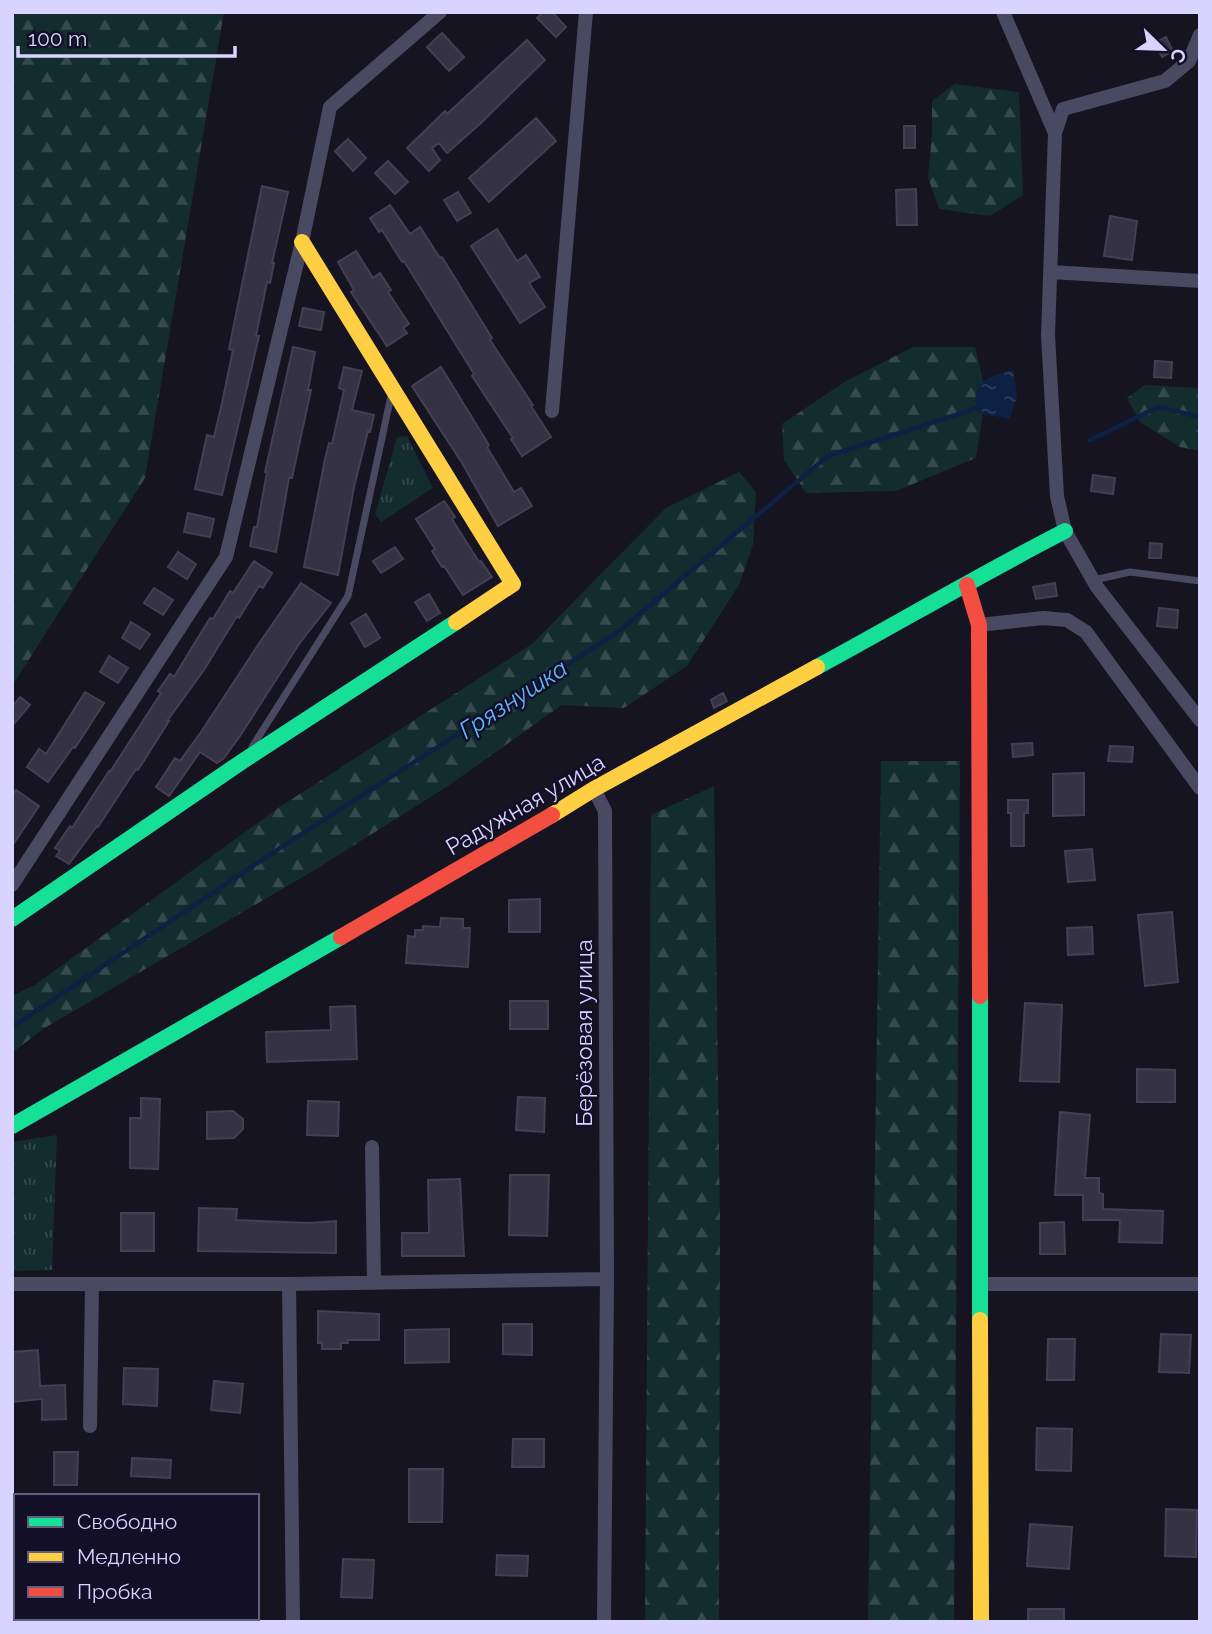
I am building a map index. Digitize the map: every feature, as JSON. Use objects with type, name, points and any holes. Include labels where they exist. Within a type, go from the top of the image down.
[{"type":"street","points":[[12,885],[226,557],[302,242],[330,107],[440,12]]},
{"type":"street","points":[[552,411],[586,12]]},
{"type":"street","points":[[1003,12],[1055,133]]},
{"type":"street","points":[[1200,36],[1189,61],[1165,80],[1063,109],[1055,133],[1048,335],[1057,496],[1065,531],[1093,580],[1200,720]]},
{"type":"street","points":[[12,919],[243,761],[513,584],[302,242]]},
{"type":"street","points":[[1051,272],[1200,281]]},
{"type":"street","name":"Радужная улица","points":[[12,1126],[594,789],[967,585],[993,568],[1065,531]]},
{"type":"street","points":[[967,585],[979,625],[981,1622]]},
{"type":"street","points":[[979,625],[1043,618],[1067,620],[1086,632],[1200,788]]},
{"type":"street","name":"Берёзовая улица","points":[[594,789],[605,811],[607,1279],[604,1622]]},
{"type":"street","points":[[372,1147],[374,1283]]},
{"type":"street","points":[[12,1284],[289,1284],[607,1279]]},
{"type":"street","points":[[90,1426],[92,1284]]},
{"type":"street","points":[[289,1284],[293,1622]]},
{"type":"street","points":[[980,1284],[1200,1284]]},
{"type":"lane","points":[[243,761],[348,596],[392,388]]},
{"type":"lane","points":[[1093,580],[1130,572],[1200,581]]},
{"type":"green space","points":[[12,12],[224,12],[145,478],[12,686]]},
{"type":"green space","points":[[955,84],[1019,92],[1023,195],[990,216],[939,209],[928,177],[932,101]]},
{"type":"green space","points":[[913,347],[975,347],[986,393],[976,458],[896,491],[806,493],[784,460],[782,424],[846,381]]},
{"type":"green space","points":[[1145,385],[1200,388],[1200,451],[1180,447],[1140,422],[1127,398]]},
{"type":"green space","points":[[407,436],[433,488],[381,522],[375,514],[397,437]]},
{"type":"green space","points":[[739,472],[756,492],[753,545],[739,585],[687,666],[624,708],[562,705],[448,786],[313,871],[43,1029],[12,1053],[12,996],[35,985],[278,808],[532,644],[666,508]]},
{"type":"green space","points":[[881,761],[960,761],[954,1622],[868,1622]]},
{"type":"green space","points":[[714,786],[720,1225],[719,1622],[645,1622],[651,815]]},
{"type":"green space","points":[[57,1135],[52,1270],[12,1271],[12,1142]]},
{"type":"water","points":[[1013,370],[1017,396],[1010,419],[979,413],[976,394],[982,382]]},
{"type":"building","points":[[543,12],[552,12],[566,27],[556,37],[537,18]]},
{"type":"building","points":[[442,33],[464,57],[449,71],[427,47]]},
{"type":"building","points":[[1166,37],[1173,51],[1162,57],[1154,43]]},
{"type":"building","points":[[527,40],[545,60],[447,153],[439,143],[432,148],[440,160],[429,171],[407,148]]},
{"type":"building","points":[[536,118],[556,141],[489,202],[469,178]]},
{"type":"building","points":[[904,126],[915,126],[915,148],[904,148]]},
{"type":"building","points":[[348,139],[366,158],[353,171],[335,151]]},
{"type":"building","points":[[388,161],[408,182],[395,194],[375,173]]},
{"type":"building","points":[[262,186],[288,192],[270,283],[267,282],[256,336],[259,336],[222,495],[195,489],[207,435],[214,437],[222,403],[233,350],[229,349]]},
{"type":"building","points":[[916,189],[917,225],[897,225],[896,190]]},
{"type":"building","points":[[458,192],[471,213],[457,221],[444,200]]},
{"type":"building","points":[[390,205],[410,234],[420,227],[440,258],[442,257],[551,437],[522,456],[404,261],[402,262],[382,230],[379,232],[370,218]]},
{"type":"building","points":[[1110,216],[1137,221],[1132,260],[1104,256]]},
{"type":"building","points":[[497,229],[517,261],[526,255],[540,277],[529,283],[545,307],[520,323],[471,246]]},
{"type":"building","points":[[356,251],[373,278],[380,273],[391,290],[388,292],[409,324],[403,328],[407,333],[387,346],[351,292],[354,290],[338,262]]},
{"type":"building","points":[[303,308],[324,312],[321,330],[299,326]]},
{"type":"building","points":[[293,347],[315,352],[308,390],[311,390],[292,478],[289,478],[276,552],[250,546],[254,527],[257,527],[265,472]]},
{"type":"building","points":[[1155,361],[1172,362],[1171,378],[1154,377]]},
{"type":"building","points":[[344,367],[362,371],[352,410],[374,415],[354,487],[338,575],[304,567],[325,459],[329,443],[332,444],[344,390],[339,388]]},
{"type":"building","points":[[441,367],[489,445],[487,447],[514,492],[521,488],[532,506],[498,526],[462,463],[412,386]]},
{"type":"building","points":[[1093,475],[1115,478],[1113,494],[1091,491]]},
{"type":"building","points":[[444,501],[479,562],[481,561],[492,577],[463,595],[432,551],[435,549],[416,519]]},
{"type":"building","points":[[188,513],[214,519],[210,537],[184,532]]},
{"type":"building","points":[[1150,543],[1162,544],[1161,558],[1149,558]]},
{"type":"building","points":[[395,547],[403,559],[381,573],[373,561]]},
{"type":"building","points":[[178,552],[196,564],[187,579],[168,567]]},
{"type":"building","points":[[254,561],[272,573],[263,588],[259,586],[239,618],[237,616],[204,670],[167,721],[138,770],[136,769],[98,827],[69,864],[56,856],[60,851],[55,848],[110,772],[161,693],[158,691],[170,674],[174,677],[210,618],[213,619],[230,591],[233,593]]},
{"type":"building","points":[[301,583],[331,603],[299,644],[224,758],[217,763],[200,752],[169,796],[156,787],[175,758],[180,761],[201,732]]},
{"type":"building","points":[[1055,583],[1057,596],[1036,599],[1033,587]]},
{"type":"building","points":[[154,588],[173,600],[163,615],[144,603]]},
{"type":"building","points":[[429,594],[440,613],[427,621],[415,602]]},
{"type":"building","points":[[1159,608],[1178,610],[1177,628],[1157,626]]},
{"type":"building","points":[[366,614],[380,638],[365,647],[351,623]]},
{"type":"building","points":[[131,622],[150,634],[140,649],[122,638]]},
{"type":"building","points":[[109,656],[128,668],[118,683],[100,672]]},
{"type":"building","points":[[85,692],[104,703],[75,748],[73,747],[48,782],[27,767],[39,749],[46,754]]},
{"type":"building","points":[[723,693],[727,701],[714,708],[711,700]]},
{"type":"building","points":[[20,697],[30,705],[12,726],[12,707]]},
{"type":"building","points":[[1032,743],[1033,755],[1013,757],[1012,744]]},
{"type":"building","points":[[1110,746],[1133,747],[1132,762],[1108,761]]},
{"type":"building","points":[[1084,773],[1084,815],[1053,816],[1053,774]]},
{"type":"building","points":[[16,790],[39,806],[12,846],[12,796]]},
{"type":"building","points":[[1008,800],[1028,800],[1028,813],[1024,813],[1024,846],[1011,846],[1011,813],[1008,813]]},
{"type":"building","points":[[1092,849],[1095,880],[1068,882],[1065,851]]},
{"type":"building","points":[[540,899],[540,932],[509,932],[509,900]]},
{"type":"building","points":[[1172,912],[1178,982],[1145,986],[1138,915]]},
{"type":"building","points":[[441,918],[463,919],[463,928],[470,928],[468,967],[406,963],[408,936],[415,937],[415,930],[423,930],[423,926],[440,927]]},
{"type":"building","points":[[1092,927],[1093,954],[1068,955],[1067,928]]},
{"type":"building","points":[[510,1001],[548,1001],[548,1029],[510,1029]]},
{"type":"building","points":[[1025,1003],[1062,1005],[1059,1082],[1020,1081]]},
{"type":"building","points":[[355,1006],[357,1059],[267,1062],[266,1032],[331,1030],[330,1007]]},
{"type":"building","points":[[1137,1069],[1175,1070],[1175,1102],[1137,1102]]},
{"type":"building","points":[[518,1097],[545,1098],[544,1132],[516,1130]]},
{"type":"building","points":[[141,1098],[160,1099],[158,1169],[130,1168],[130,1118],[141,1118]]},
{"type":"building","points":[[308,1101],[339,1102],[338,1136],[307,1135]]},
{"type":"building","points":[[233,1111],[243,1119],[243,1129],[234,1138],[207,1139],[207,1112]]},
{"type":"building","points":[[1060,1112],[1090,1115],[1085,1178],[1099,1178],[1103,1209],[1163,1211],[1162,1243],[1119,1242],[1120,1220],[1083,1220],[1083,1195],[1055,1195]]},
{"type":"building","points":[[510,1175],[549,1175],[547,1236],[509,1235]]},
{"type":"building","points":[[460,1179],[464,1256],[402,1256],[402,1233],[429,1233],[428,1180]]},
{"type":"building","points":[[199,1208],[237,1209],[236,1220],[309,1223],[336,1221],[336,1253],[198,1251]]},
{"type":"building","points":[[121,1213],[154,1213],[154,1251],[121,1251]]},
{"type":"building","points":[[1064,1222],[1065,1254],[1040,1254],[1040,1223]]},
{"type":"building","points":[[318,1311],[379,1314],[379,1340],[348,1340],[348,1343],[341,1343],[341,1349],[322,1349],[322,1343],[318,1343]]},
{"type":"building","points":[[503,1324],[532,1324],[532,1355],[503,1354]]},
{"type":"building","points":[[449,1329],[449,1362],[405,1363],[405,1330]]},
{"type":"building","points":[[1161,1334],[1191,1335],[1189,1373],[1159,1372]]},
{"type":"building","points":[[1048,1339],[1075,1339],[1074,1380],[1047,1380]]},
{"type":"building","points":[[38,1350],[40,1386],[65,1385],[66,1419],[42,1420],[42,1399],[12,1402],[12,1352]]},
{"type":"building","points":[[124,1368],[158,1369],[157,1406],[123,1404]]},
{"type":"building","points":[[214,1381],[243,1384],[240,1413],[211,1410]]},
{"type":"building","points":[[1037,1428],[1072,1429],[1071,1471],[1036,1470]]},
{"type":"building","points":[[513,1439],[544,1439],[544,1467],[512,1467]]},
{"type":"building","points":[[54,1452],[78,1452],[77,1485],[54,1485]]},
{"type":"building","points":[[132,1458],[171,1460],[170,1478],[131,1476]]},
{"type":"building","points":[[409,1469],[443,1469],[442,1522],[409,1522]]},
{"type":"building","points":[[1166,1509],[1197,1510],[1196,1557],[1165,1556]]},
{"type":"building","points":[[1030,1524],[1072,1527],[1069,1569],[1027,1566]]},
{"type":"building","points":[[497,1555],[528,1556],[527,1576],[496,1575]]},
{"type":"building","points":[[343,1559],[374,1560],[372,1598],[341,1597]]},
{"type":"building","points":[[1028,1609],[1064,1609],[1064,1622],[1028,1622]]},
{"type":"waterway","name":"Грязнушка","points":[[12,1027],[289,842],[618,632],[828,456],[981,407]]},
{"type":"waterway","name":"Грязнушка","points":[[1090,440],[1158,407],[1200,417]]},
{"type":"traffic: fast","points":[[817,667],[1065,531]]},
{"type":"traffic: fast","points":[[12,919],[243,761],[456,622]]},
{"type":"traffic: fast","points":[[12,1126],[341,937]]},
{"type":"traffic: fast","points":[[980,996],[980,1320]]},
{"type":"traffic: slow","points":[[302,242],[513,584],[456,622]]},
{"type":"traffic: slow","points":[[552,815],[594,789],[817,667]]},
{"type":"traffic: slow","points":[[980,1320],[981,1622]]},
{"type":"traffic: jam","points":[[967,585],[979,625],[980,996]]},
{"type":"traffic: jam","points":[[341,937],[552,815]]}]
